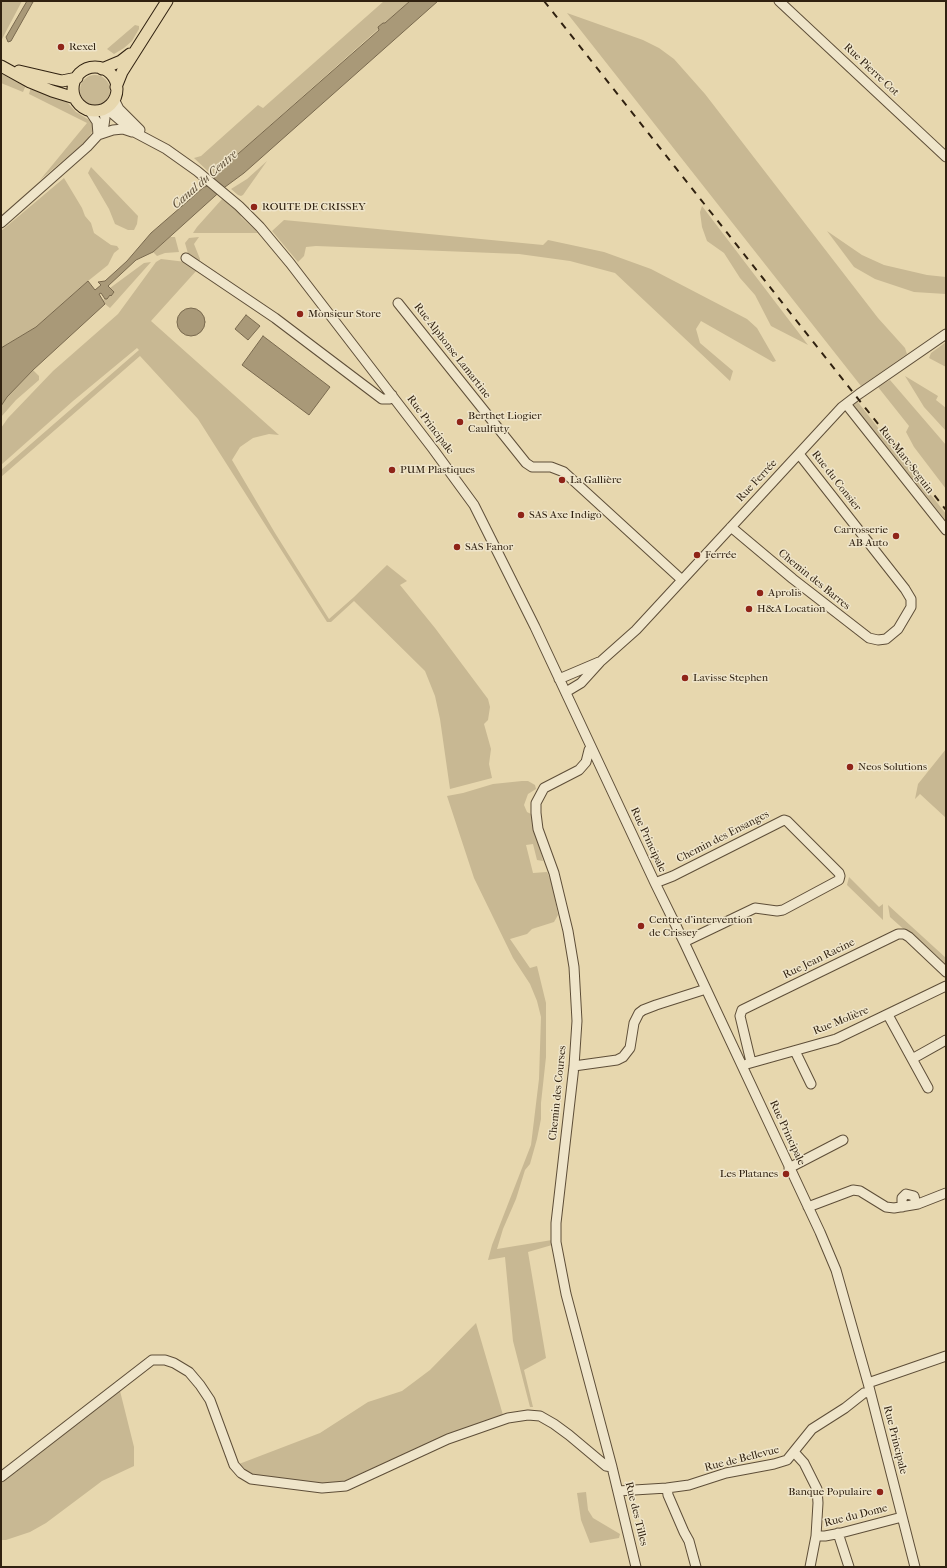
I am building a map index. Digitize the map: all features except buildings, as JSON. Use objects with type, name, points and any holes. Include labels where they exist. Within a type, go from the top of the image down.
[{"type":"main road","points":[[77,78],[74,88],[75,98],[80,106],[89,110],[98,111],[105,109],[114,99],[119,77],[167,1]]},
{"type":"main road","points":[[4,67],[62,81],[77,78],[87,69],[102,69],[121,61],[135,50]]},
{"type":"main road","points":[[4,67],[23,78],[52,91],[75,98]]},
{"type":"main road","points":[[102,69],[112,76],[116,87]]},
{"type":"street","name":"Rue Pierre Cot","points":[[779,1],[946,157]]},
{"type":"street","points":[[114,99],[119,109],[148,138]]},
{"type":"street","points":[[105,109],[134,132]]},
{"type":"street","points":[[1,223],[87,147],[98,135],[104,125],[105,109]]},
{"type":"street","points":[[89,110],[97,122],[98,135]]},
{"type":"street","points":[[98,135],[113,130],[123,129],[148,138]]},
{"type":"street","name":"Rue Principale","points":[[148,138],[182,159],[225,194],[263,231],[278,248],[442,460],[474,506],[566,692],[761,1106],[836,1270],[869,1388],[915,1567]]},
{"type":"street","points":[[186,258],[275,318],[382,399],[390,399],[392,395]]},
{"type":"street","name":"Rue Alphonse Lamartine","points":[[398,303],[526,463],[532,467],[551,467],[564,472],[682,580]]},
{"type":"street","name":"Rue Ferrée","points":[[566,692],[581,683],[600,662],[630,636],[834,415],[846,404],[946,334]]},
{"type":"street","name":"Rue Marc Seguin","points":[[846,404],[946,530]]},
{"type":"street","name":"Rue du Consier","points":[[799,454],[911,599],[911,607],[906,617],[898,629],[886,639]]},
{"type":"street","name":"Chemin des Barres","points":[[731,527],[857,630],[869,638],[878,640],[886,639]]},
{"type":"street","name":"Rue Ferrée","points":[[559,679],[600,662]]},
{"type":"street","name":"Chemin des Courses","points":[[592,748],[589,750],[586,762],[578,770],[565,779],[547,786],[538,797],[536,803],[536,813],[538,829],[554,873],[568,931],[574,966],[577,1021],[574,1066],[556,1223],[556,1242],[566,1294],[612,1467]]},
{"type":"street","name":"Chemin des Ensanges","points":[[655,883],[673,876],[728,849],[780,820],[787,821],[839,873],[839,880],[783,910],[777,911],[756,908],[684,942]]},
{"type":"street","name":"Rue Jean Racine","points":[[751,1062],[740,1016],[742,1010],[898,934],[904,934],[909,937],[946,972]]},
{"type":"street","name":"Rue Molière","points":[[741,1065],[836,1039],[946,986]]},
{"type":"street","points":[[574,1066],[623,1058],[630,1048],[634,1023],[639,1013],[656,1005],[706,989]]},
{"type":"street","points":[[888,1015],[928,1088]]},
{"type":"street","points":[[912,1060],[946,1040]]},
{"type":"street","points":[[795,1051],[811,1084]]},
{"type":"street","points":[[789,1168],[843,1140]]},
{"type":"street","points":[[808,1207],[853,1190],[860,1191],[886,1207],[894,1208],[902,1207],[902,1198],[906,1194],[914,1196],[916,1204],[946,1193]]},
{"type":"street","name":"Rue de Bellevue","points":[[618,1491],[689,1485],[744,1469],[774,1464],[787,1460],[812,1429],[845,1408],[864,1394],[869,1388],[946,1356]]},
{"type":"street","points":[[1,1477],[152,1360],[165,1360],[174,1363],[189,1372],[200,1385],[210,1400],[234,1465],[241,1473],[251,1479],[322,1488],[346,1486],[448,1439],[508,1418],[528,1415],[540,1416],[570,1435],[606,1466],[612,1467]]},
{"type":"street","name":"Rue du Dome","points":[[794,1452],[804,1463],[817,1489],[818,1503],[816,1536],[810,1567]]},
{"type":"street","name":"Rue des Tilles","points":[[612,1467],[636,1567]]},
{"type":"street","points":[[666,1488],[689,1541],[696,1567]]},
{"type":"street","name":"Rue du Dome","points":[[816,1536],[825,1536],[902,1517]]},
{"type":"street","points":[[838,1533],[850,1567]]},
{"type":"shaded area","points":[[1,1],[22,1],[1,41]]},
{"type":"shaded area","points":[[27,1],[33,2],[11,41],[8,42],[6,37]]},
{"type":"shaded area","points":[[384,1],[410,1],[222,168],[215,178],[194,158],[201,156],[258,105],[263,108]]},
{"type":"shaded area","points":[[410,1],[438,1],[153,252],[136,260],[108,286],[114,292],[111,296],[110,295],[107,299],[105,299],[101,293],[99,294],[105,304],[33,370],[7,397],[1,406],[1,348],[36,327],[88,281],[95,290],[101,285],[98,282],[105,281],[127,261],[151,233],[204,187],[208,186],[222,168],[379,30],[378,27],[385,23]]},
{"type":"shaded area","points":[[567,13],[643,40],[659,48],[674,59],[705,94],[878,318],[905,348],[907,354],[861,386]]},
{"type":"shaded area","points":[[135,25],[139,26],[139,29],[132,41],[124,48],[114,54],[107,49]]},
{"type":"shaded area","points":[[1,73],[26,85],[23,92],[1,83]]},
{"type":"shaded area","points":[[95,75],[106,79],[110,90],[106,101],[95,105],[84,101],[80,90],[84,79]]},
{"type":"shaded area","points":[[31,87],[67,102],[76,112],[91,121],[93,128],[85,142],[40,180],[87,123],[29,94]]},
{"type":"shaded area","points":[[267,161],[243,195],[238,195],[231,189],[247,179]]},
{"type":"shaded area","points":[[91,167],[138,216],[137,224],[134,230],[128,230],[115,224],[109,209],[88,173]]},
{"type":"shaded area","points":[[64,178],[82,208],[85,216],[91,223],[94,233],[111,245],[117,246],[119,249],[114,253],[108,265],[36,327],[1,348],[1,231]]},
{"type":"shaded area","points":[[223,198],[239,210],[241,217],[258,233],[193,233]]},
{"type":"shaded area","points":[[702,206],[808,345],[771,326],[755,295],[740,278],[724,253],[707,241],[702,227],[700,212]]},
{"type":"shaded area","points":[[284,220],[543,245],[548,240],[604,252],[651,269],[747,319],[757,328],[776,361],[773,362],[701,321],[696,329],[700,343],[733,371],[730,381],[615,273],[570,261],[519,254],[316,246],[306,247],[304,256],[298,262],[272,231]]},
{"type":"shaded area","points":[[827,231],[862,255],[884,265],[927,275],[946,277],[946,294],[914,292],[875,279],[854,267]]},
{"type":"shaded area","points":[[170,237],[175,237],[179,252],[165,253],[157,256],[153,252]]},
{"type":"shaded area","points":[[199,237],[194,244],[200,259],[199,265],[189,257],[185,243],[189,238]]},
{"type":"shaded area","points":[[161,259],[186,262],[197,270],[151,321],[279,435],[269,434],[253,438],[240,447],[232,460],[275,533],[329,619],[387,565],[407,581],[400,585],[435,628],[488,699],[490,707],[488,720],[484,724],[491,749],[489,764],[492,778],[450,789],[440,719],[435,696],[425,671],[354,601],[331,622],[327,622],[198,419],[140,356],[1,477],[1,470],[139,350],[137,348],[73,401],[1,465],[1,428],[8,418],[53,371],[118,314],[156,262]]},
{"type":"shaded area","points":[[151,262],[110,308],[105,304],[103,300],[114,292],[110,288],[144,263]]},
{"type":"shaded area","points":[[191,308],[201,312],[205,322],[201,332],[191,336],[181,332],[177,322],[181,312]]},
{"type":"shaded area","points":[[246,315],[260,326],[248,340],[235,329]]},
{"type":"shaded area","points":[[263,336],[330,387],[309,415],[242,365]]},
{"type":"shaded area","points":[[946,342],[946,367],[929,358],[931,353]]},
{"type":"shaded area","points":[[33,370],[39,376],[39,380],[16,400],[1,417],[1,406],[7,397]]},
{"type":"shaded area","points":[[905,376],[938,396],[936,400],[946,408],[946,431],[924,407]]},
{"type":"shaded area","points":[[890,380],[946,445],[946,489],[914,447],[906,432],[909,426],[878,387]]},
{"type":"shaded area","points":[[857,401],[946,514],[946,523],[853,406]]},
{"type":"shaded area","points":[[946,749],[946,818],[920,794],[915,799],[918,784]]},
{"type":"shaded area","points":[[528,781],[535,785],[536,789],[528,794],[524,805],[527,812],[531,814],[543,861],[537,860],[533,844],[526,845],[533,873],[547,872],[552,883],[558,915],[554,922],[532,929],[527,934],[510,939],[530,968],[537,966],[546,1003],[546,1057],[541,1103],[541,1119],[530,1164],[525,1170],[516,1199],[503,1229],[497,1249],[552,1240],[552,1245],[528,1252],[546,1358],[524,1370],[533,1407],[530,1407],[513,1341],[505,1257],[488,1260],[492,1245],[531,1145],[539,1079],[541,1017],[537,1001],[530,984],[513,958],[474,878],[447,796],[493,784]]},
{"type":"shaded area","points":[[849,877],[879,907],[883,904],[883,920],[847,885]]},
{"type":"shaded area","points":[[888,905],[946,958],[946,967],[890,917]]},
{"type":"shaded area","points":[[476,1323],[503,1415],[449,1434],[342,1482],[328,1484],[271,1478],[251,1474],[239,1464],[320,1433],[368,1402],[402,1391],[430,1370]]},
{"type":"shaded area","points":[[120,1391],[134,1447],[134,1466],[102,1481],[46,1523],[30,1532],[6,1540],[1,1540],[1,1483]]},
{"type":"shaded area","points":[[586,1492],[588,1510],[593,1518],[620,1534],[619,1538],[590,1543],[581,1520],[577,1493]]},
{"type":"railway","points":[[544,1],[946,510]]},
{"type":"place","name":"Rexel","points":[[61,47]]},
{"type":"place","name":"ROUTE DE CRISSEY","points":[[254,207]]},
{"type":"place","name":"Monsieur Store","points":[[300,314]]},
{"type":"place","name":"Berthet Liogier Caulfuty","points":[[460,422]]},
{"type":"place","name":"PUM Plastiques","points":[[392,470]]},
{"type":"place","name":"La Gallière","points":[[562,480]]},
{"type":"place","name":"SAS Axe Indigo","points":[[521,515]]},
{"type":"place","name":"Carrosserie AB Auto","points":[[896,536]]},
{"type":"place","name":"SAS Fanor","points":[[457,547]]},
{"type":"place","name":"Ferrée","points":[[697,555]]},
{"type":"place","name":"Aprolis","points":[[760,593]]},
{"type":"place","name":"H&A Location","points":[[749,609]]},
{"type":"place","name":"Lavisse Stephen","points":[[685,678]]},
{"type":"place","name":"Neos Solutions","points":[[850,767]]},
{"type":"place","name":"Centre d'intervention de Crissey","points":[[641,926]]},
{"type":"place","name":"Les Platanes","points":[[786,1174]]},
{"type":"place","name":"Banque Populaire","points":[[880,1492]]},
{"type":"water label","name":"Canal du Centre","points":[[205,180]]}]
